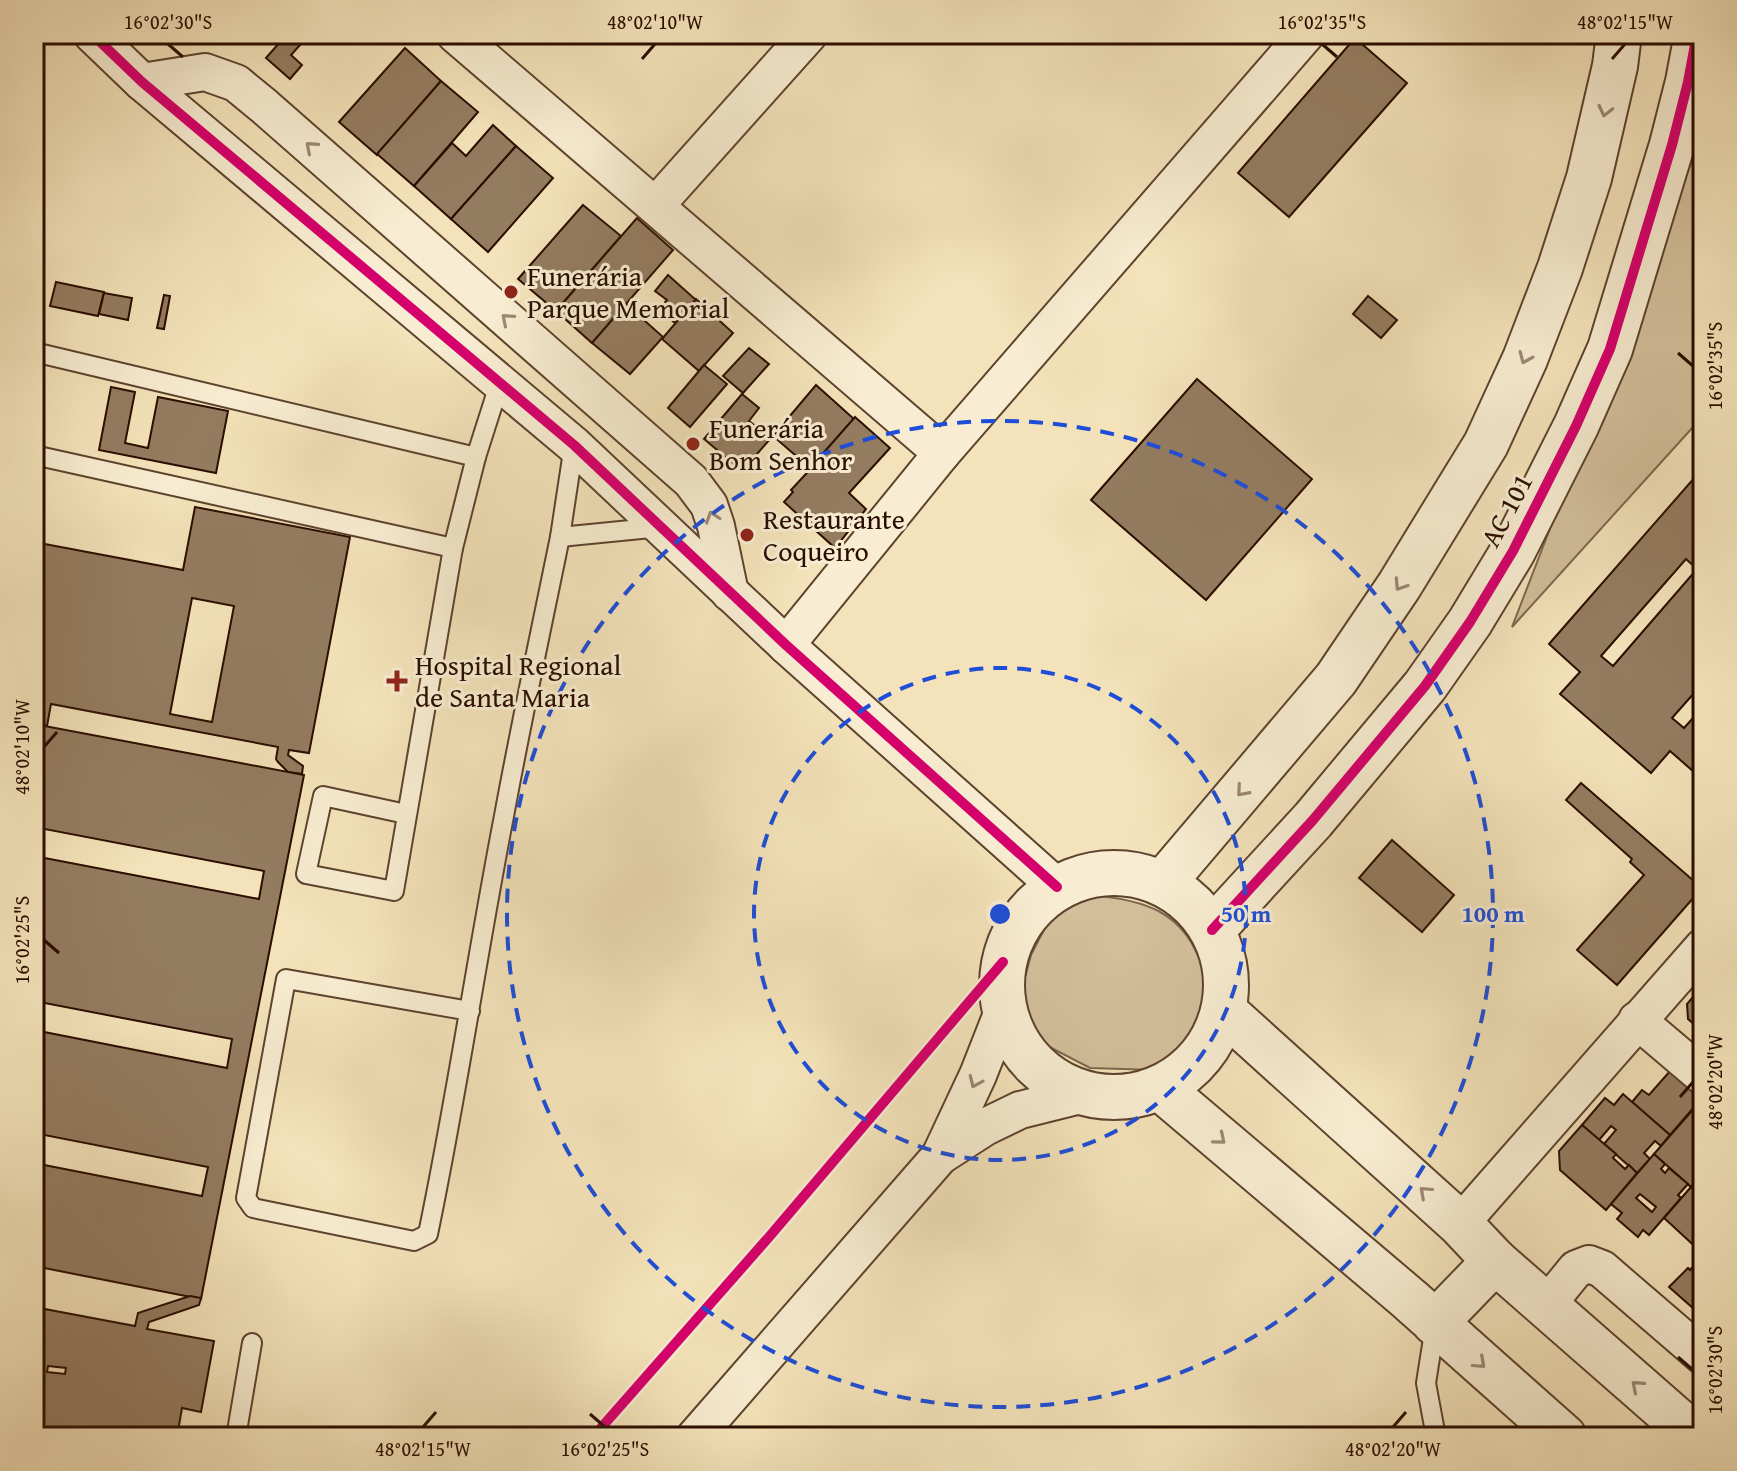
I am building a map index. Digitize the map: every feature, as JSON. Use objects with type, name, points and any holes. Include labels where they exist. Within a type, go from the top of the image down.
[{"type":"street","points":[[92,34],[142,82],[574,445],[786,645],[1057,887]]},
{"type":"street","points":[[455,34],[942,453]]},
{"type":"street","points":[[656,205],[809,34]]},
{"type":"street","points":[[786,645],[942,453],[1306,34]]},
{"type":"street","points":[[1163,883],[1336,679],[1399,586],[1486,444],[1525,359],[1560,268],[1589,178],[1615,66],[1619,34]]},
{"type":"street","name":"AC 101","points":[[1212,930],[1313,820],[1425,686],[1470,622],[1513,551],[1576,426],[1610,349],[1685,94],[1697,34]]},
{"type":"street","points":[[142,82],[205,72],[236,83],[264,106],[691,481],[709,505],[730,593]]},
{"type":"street","points":[[1589,178],[1655,199]]},
{"type":"street","points":[[940,1156],[985,1127],[1020,1110],[1084,1094],[1123,1098],[1160,1088],[1189,1070],[1211,1043],[1224,1011],[1227,983],[1223,956],[1212,930],[1191,903],[1163,883],[1128,873],[1092,874],[1057,887],[1022,919],[1003,962],[1004,1009],[1020,1046],[1047,1076],[1084,1094]]},
{"type":"street","points":[[1460,1224],[1703,947]]},
{"type":"street","points":[[695,1437],[940,1156],[978,1075],[1004,1009]]},
{"type":"street","points":[[1224,1011],[1460,1224],[1495,1261],[1696,1437]]},
{"type":"street","points":[[1637,1020],[1703,1076]]},
{"type":"street","points":[[1160,1088],[1564,1437]]},
{"type":"street","points":[[1435,1323],[1495,1261]]},
{"type":"street","points":[[1546,1306],[1576,1269],[1589,1264],[1602,1269],[1703,1356]]},
{"type":"lane","points":[[34,352],[476,457]]},
{"type":"lane","points":[[406,814],[323,796],[306,874],[394,891],[453,548],[476,457],[499,385]]},
{"type":"lane","points":[[470,1011],[286,979],[246,1198],[253,1208],[414,1241],[428,1234],[470,1011],[503,817],[560,537],[574,445]]},
{"type":"lane","points":[[34,455],[453,548]]},
{"type":"lane","points":[[560,537],[661,527]]},
{"type":"lane","points":[[1435,1323],[1426,1383],[1436,1437]]},
{"type":"lane","points":[[236,1437],[252,1343]]},
{"type":"shaded area","points":[[1703,110],[1703,416],[1512,627],[1700,140]]},
{"type":"shaded area","points":[[1092,895],[1129,900],[1160,912],[1185,932],[1202,966],[1206,992],[1202,1013],[1185,1040],[1155,1070],[1090,1068],[1038,1041],[1019,1000],[1031,955],[1050,918]]},
{"type":"building","points":[[287,34],[310,34],[291,55],[302,65],[290,79],[266,58]]},
{"type":"building","points":[[1355,38],[1407,83],[1289,217],[1238,173]]},
{"type":"building","points":[[405,48],[441,81],[377,155],[339,122]]},
{"type":"building","points":[[441,81],[478,112],[414,186],[377,154]]},
{"type":"building","points":[[493,125],[516,146],[451,219],[414,186],[452,143],[466,156]]},
{"type":"building","points":[[516,146],[553,178],[488,252],[451,219]]},
{"type":"building","points":[[583,205],[621,236],[556,311],[518,279]]},
{"type":"building","points":[[637,218],[673,250],[592,343],[556,311]]},
{"type":"building","points":[[668,275],[696,300],[675,323],[659,309],[667,300],[655,291]]},
{"type":"building","points":[[56,282],[104,292],[98,316],[50,306]]},
{"type":"building","points":[[104,293],[132,298],[128,320],[99,314]]},
{"type":"building","points":[[164,295],[170,296],[164,329],[157,328]]},
{"type":"building","points":[[1368,296],[1397,320],[1381,338],[1353,314]]},
{"type":"building","points":[[696,299],[733,333],[699,371],[662,339]]},
{"type":"building","points":[[626,304],[663,337],[630,374],[592,343]]},
{"type":"building","points":[[749,348],[769,364],[743,393],[723,376]]},
{"type":"building","points":[[704,365],[727,384],[690,427],[668,408]]},
{"type":"building","points":[[34,372],[42,374],[34,416]]},
{"type":"building","points":[[1197,379],[1312,479],[1206,600],[1091,500]]},
{"type":"building","points":[[816,385],[854,419],[810,468],[773,436]]},
{"type":"building","points":[[111,387],[135,392],[125,443],[148,448],[158,397],[228,411],[216,473],[99,450]]},
{"type":"building","points":[[742,394],[759,408],[749,421],[771,438],[742,471],[704,439]]},
{"type":"building","points":[[855,417],[890,448],[849,493],[866,509],[835,548],[784,502],[817,462],[825,469],[827,466],[819,458]]},
{"type":"building","points":[[1703,468],[1703,683],[1672,718],[1684,728],[1703,707],[1702,779],[1670,751],[1651,773],[1560,694],[1580,672],[1549,644]],"holes":[[[1686,559],[1697,569],[1613,666],[1601,656]]]},
{"type":"building","points":[[195,507],[350,537],[309,753],[289,750],[288,755],[303,766],[302,774],[288,772],[278,762],[278,747],[51,704],[47,726],[34,724],[34,542],[183,570]],"holes":[[[192,598],[234,606],[212,722],[170,714]]]},
{"type":"building","points":[[34,724],[304,775],[201,1299],[34,1266],[34,1163],[202,1196],[208,1167],[34,1133],[34,1030],[227,1068],[232,1039],[34,1001],[34,856],[259,899],[264,871],[34,827]]},
{"type":"building","points":[[1581,783],[1702,888],[1617,985],[1577,950],[1644,875],[1630,862],[1632,859],[1566,800]]},
{"type":"building","points":[[1392,840],[1454,895],[1422,932],[1359,878]]},
{"type":"building","points":[[1703,985],[1703,1032],[1688,1019],[1687,1004]]},
{"type":"building","points":[[1671,1070],[1702,1098],[1670,1135],[1632,1102],[1642,1090],[1649,1095]]},
{"type":"building","points":[[1623,1094],[1670,1135],[1661,1146],[1655,1141],[1644,1153],[1650,1159],[1637,1173],[1604,1144],[1616,1130],[1611,1126],[1599,1140],[1582,1125],[1605,1098],[1614,1105]]},
{"type":"building","points":[[1697,1105],[1703,1110],[1703,1132],[1694,1143],[1703,1151],[1703,1173],[1691,1187],[1654,1154]]},
{"type":"building","points":[[1582,1125],[1616,1154],[1613,1158],[1625,1169],[1629,1165],[1637,1173],[1606,1210],[1560,1170],[1559,1151]]},
{"type":"building","points":[[1654,1154],[1665,1164],[1661,1169],[1665,1173],[1669,1168],[1688,1184],[1678,1195],[1681,1198],[1649,1235],[1643,1230],[1638,1237],[1617,1219],[1622,1213],[1611,1204]],"holes":[[[1640,1194],[1656,1207],[1652,1212],[1636,1198]]]},
{"type":"building","points":[[1703,1173],[1703,1197],[1691,1187]]},
{"type":"building","points":[[1691,1187],[1703,1197],[1701,1252],[1664,1218]]},
{"type":"building","points":[[1703,1255],[1703,1317],[1669,1287]]},
{"type":"building","points":[[190,1296],[201,1298],[199,1305],[149,1322],[147,1329],[214,1341],[201,1412],[182,1408],[177,1437],[34,1437],[34,1368],[42,1370],[43,1364],[34,1362],[34,1307],[135,1326],[138,1313]],"holes":[[[48,1366],[66,1368],[65,1374],[47,1372]]]},
{"type":"cycle path","points":[[92,34],[142,82],[574,445],[786,645],[1057,887]]},
{"type":"cycle path","points":[[1212,930],[1313,820],[1425,686],[1470,622],[1513,551],[1576,426],[1610,349],[1672,145],[1697,34]]},
{"type":"cycle path","points":[[593,1437],[769,1237],[1003,962]]},
{"type":"place","name":"Funerária Parque Memorial","points":[[511,292]]},
{"type":"place","name":"Funerária Bom Senhor","points":[[693,444]]},
{"type":"place","name":"Restaurante Coqueiro","points":[[747,535]]},
{"type":"place","name":"Hospital Regional de Santa Maria","points":[[397,681]]}]
